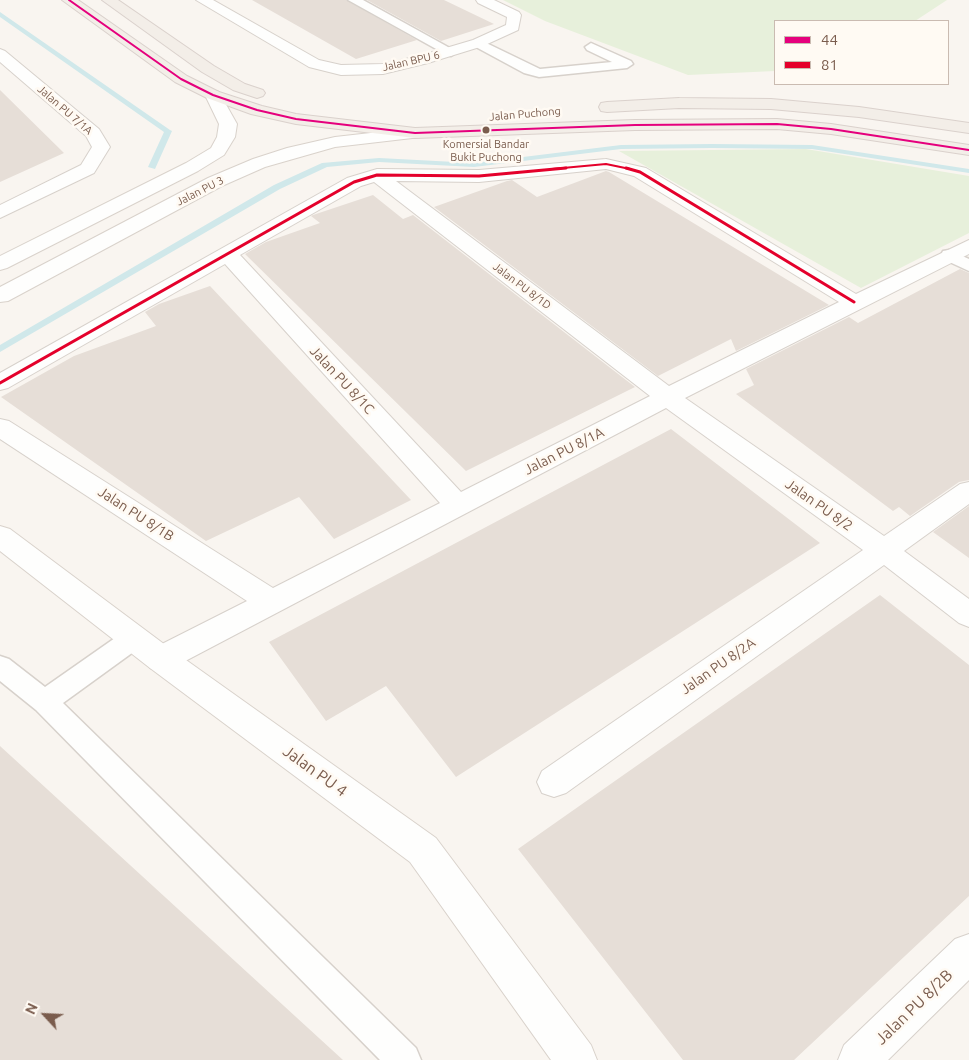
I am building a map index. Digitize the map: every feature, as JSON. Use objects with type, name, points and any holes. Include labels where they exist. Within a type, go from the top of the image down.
[{"type":"main road","name":"Jalan Puchong","points":[[69,0],[181,79],[213,95],[257,110],[296,119],[416,133],[635,124],[777,124],[831,129],[969,150]]},
{"type":"main road","name":"Jalan Puchong","points":[[109,0],[208,70],[239,87],[276,100],[331,111],[416,119],[467,118],[531,113]]},
{"type":"main road","points":[[594,108],[679,103],[771,104],[969,123]]},
{"type":"main road","points":[[859,112],[969,128]]},
{"type":"street","name":"Jalan BPU 6","points":[[203,0],[314,64],[341,70],[383,69],[451,52],[478,43],[513,27],[514,15],[483,0]]},
{"type":"street","name":"Jalan PU 7/1A","points":[[0,54],[93,133],[101,147],[88,169],[0,212]]},
{"type":"street","name":"Jalan PU 3","points":[[0,264],[192,167],[218,151],[226,137],[228,124],[213,95]]},
{"type":"street","name":"Jalan PU 3","points":[[0,296],[214,182],[260,163],[293,152],[334,142],[416,133]]},
{"type":"street","points":[[0,383],[354,182],[377,175],[479,176],[606,164],[620,166],[640,172],[854,302]]},
{"type":"street","name":"Jalan PU 8/1D","points":[[377,175],[667,397]]},
{"type":"street","name":"Jalan PU 8/1C","points":[[226,254],[458,506]]},
{"type":"street","name":"Jalan PU 8/1A","points":[[161,659],[854,302],[962,256]]},
{"type":"street","name":"Jalan PU 8/2","points":[[667,397],[883,550],[969,615]]},
{"type":"street","name":"Jalan PU 8/1B","points":[[0,427],[272,602]]},
{"type":"street","name":"Jalan PU 8/2A","points":[[554,782],[969,491]]},
{"type":"street","name":"Jalan PU 4","points":[[0,536],[161,659],[424,850],[576,1060]]},
{"type":"street","name":"Jalan PU 8/2B","points":[[859,1060],[969,953]]},
{"type":"lane","points":[[354,0],[451,52]]},
{"type":"lane","points":[[478,43],[529,70],[539,73],[627,64],[591,47]]},
{"type":"lane","points":[[45,702],[134,638]]},
{"type":"lane","points":[[0,666],[45,702],[404,1060]]},
{"type":"green space","points":[[503,0],[947,0],[917,20],[774,20],[774,71],[688,75],[545,21]]},
{"type":"green space","points":[[806,149],[969,176],[969,233],[861,288],[619,151]]},
{"type":"building","points":[[252,0],[346,0],[417,40],[356,59]]},
{"type":"building","points":[[367,0],[444,0],[494,24],[441,41]]},
{"type":"building","points":[[0,90],[64,153],[0,182]]},
{"type":"building","points":[[606,171],[829,305],[736,351],[731,339],[658,376],[434,207],[512,180],[537,197]]},
{"type":"building","points":[[373,195],[403,219],[413,215],[635,387],[466,471],[245,254],[266,242],[320,223],[311,216],[313,215]]},
{"type":"building","points":[[960,269],[969,273],[969,480],[959,482],[910,516],[899,507],[893,511],[736,394],[754,385],[746,369],[849,317],[858,323]]},
{"type":"building","points":[[210,286],[411,500],[334,539],[299,497],[206,541],[1,397],[74,356],[156,326],[145,312],[159,304]]},
{"type":"building","points":[[671,429],[820,543],[456,777],[386,686],[326,721],[269,642]]},
{"type":"building","points":[[969,506],[969,558],[933,532]]},
{"type":"building","points":[[880,595],[969,665],[969,896],[794,1060],[683,1060],[518,849]]},
{"type":"building","points":[[0,746],[343,1060],[0,1060]]},
{"type":"waterway","points":[[0,14],[168,131],[152,167]]},
{"type":"waterway","points":[[0,349],[277,187],[325,165],[379,160],[474,165],[621,147],[712,146],[812,147],[969,171]]},
{"type":"transit line","name":"44","points":[[69,0],[181,79],[213,95],[257,110],[296,119],[415,133],[635,125],[777,124],[831,129],[969,150]]},
{"type":"transit line","name":"81","points":[[0,383],[354,182],[377,175],[479,176],[606,164],[620,166],[640,172],[854,302]]},
{"type":"place","name":"Komersial Bandar Bukit Puchong","points":[[486,130]]}]
